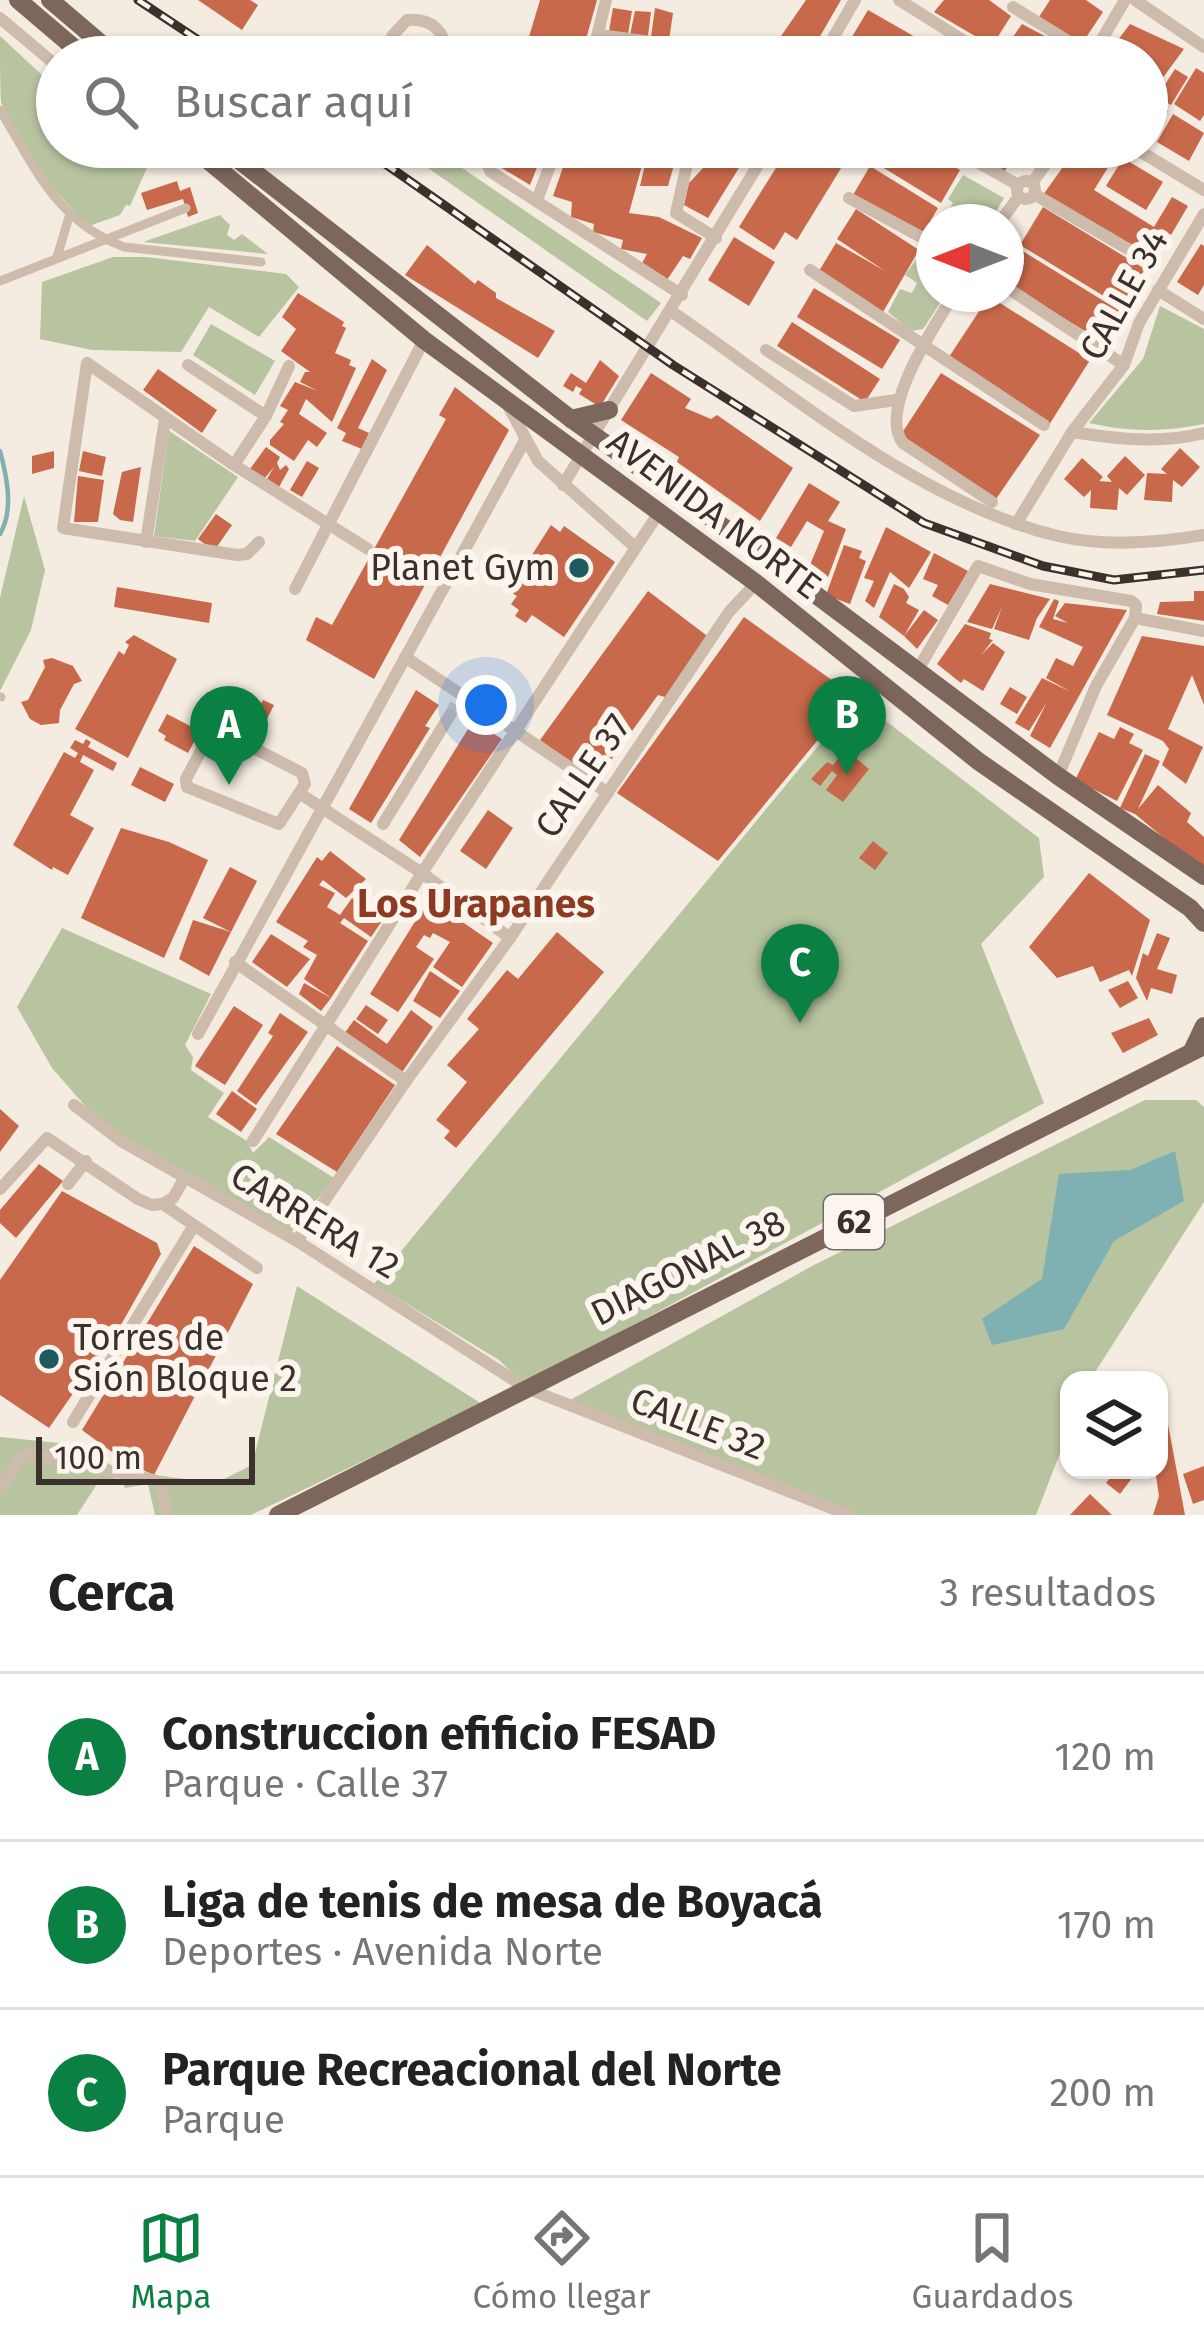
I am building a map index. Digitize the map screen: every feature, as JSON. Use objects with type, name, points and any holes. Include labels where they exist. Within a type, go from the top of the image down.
[{"type":"main road","points":[[18,0],[61,36]]},
{"type":"main road","points":[[50,0],[92,36]]},
{"type":"main road","name":"AVENIDA NORTE","points":[[217,168],[424,340],[756,583],[978,761],[1190,908],[1204,926]]},
{"type":"main road","name":"AVENIDA NORTE","points":[[249,168],[571,418],[1058,776],[1204,876]]},
{"type":"main road","points":[[571,418],[609,410]]},
{"type":"main road","points":[[1200,1045],[1204,1026]]},
{"type":"main road","name":"DIAGONAL 38","points":[[278,1515],[1200,1045]]},
{"type":"street","points":[[606,0],[600,35],[607,36]]},
{"type":"street","points":[[834,36],[855,0]]},
{"type":"street","points":[[899,0],[924,6],[963,36]]},
{"type":"street","points":[[1104,36],[1125,0]]},
{"type":"street","points":[[1135,0],[1204,47]]},
{"type":"street","points":[[1013,7],[1060,36]]},
{"type":"street","points":[[0,18],[36,48]]},
{"type":"street","points":[[394,36],[407,20],[420,19],[433,23],[443,36]]},
{"type":"street","points":[[0,110],[36,166]]},
{"type":"street","points":[[37,168],[69,217],[104,239],[124,247],[261,262]]},
{"type":"street","points":[[489,168],[682,295]]},
{"type":"street","points":[[537,200],[549,168]]},
{"type":"street","points":[[686,168],[676,213],[716,238]]},
{"type":"street","points":[[563,485],[757,168]]},
{"type":"street","points":[[988,168],[1138,255]]},
{"type":"street","points":[[1014,204],[1042,168]]},
{"type":"street","points":[[1168,168],[1204,190]]},
{"type":"street","points":[[849,198],[916,234]]},
{"type":"street","points":[[0,281],[186,208]]},
{"type":"street","name":"CALLE 34","points":[[1016,524],[1072,432],[1124,365],[1139,323],[1204,214]]},
{"type":"street","points":[[56,257],[69,217]]},
{"type":"street","points":[[810,270],[1044,425]]},
{"type":"street","points":[[1158,290],[1204,319]]},
{"type":"street","points":[[1024,299],[1124,365]]},
{"type":"street","points":[[671,311],[943,495],[1063,537],[1126,542],[1204,535]]},
{"type":"street","points":[[944,312],[896,400],[896,435],[992,502]]},
{"type":"street","points":[[295,589],[424,340]]},
{"type":"street","points":[[766,350],[854,406],[896,400]]},
{"type":"street","points":[[259,542],[248,554],[236,555],[63,528],[87,363],[234,465],[368,549]]},
{"type":"street","points":[[188,365],[266,416]]},
{"type":"street","points":[[234,465],[266,416],[289,366]]},
{"type":"street","points":[[506,401],[538,461],[635,548]]},
{"type":"street","points":[[146,542],[165,418]]},
{"type":"street","points":[[1072,432],[1137,440],[1204,433]]},
{"type":"street","points":[[198,1034],[525,440]]},
{"type":"street","points":[[253,1141],[658,514]]},
{"type":"street","points":[[916,673],[978,566],[1030,584],[1136,604],[1135,618],[1096,686],[1058,776]]},
{"type":"street","name":"CALLE 37","points":[[296,1241],[510,938],[729,612],[756,583]]},
{"type":"street","points":[[1135,618],[1204,631]]},
{"type":"street","points":[[405,657],[456,704],[518,730],[608,794]]},
{"type":"street","points":[[383,824],[456,704]]},
{"type":"street","points":[[219,730],[302,773],[305,784],[299,793],[282,821],[274,824],[190,791],[187,779],[211,732],[219,730]]},
{"type":"street","points":[[299,793],[422,873],[510,938]]},
{"type":"street","points":[[235,962],[406,1081]]},
{"type":"street","name":"CARRERA 12","points":[[74,1105],[183,1182],[296,1241],[520,1391]]},
{"type":"street","points":[[0,1189],[46,1138],[152,1205],[168,1201],[183,1182]]},
{"type":"street","points":[[68,1184],[86,1161]]},
{"type":"street","points":[[168,1201],[193,1227],[257,1268]]},
{"type":"street","points":[[73,1423],[193,1227]]},
{"type":"street","name":"CALLE 32","points":[[520,1391],[849,1515]]},
{"type":"street","points":[[0,1487],[23,1456],[31,1454],[154,1480],[161,1486],[167,1515]]},
{"type":"green space","points":[[0,36],[36,69],[36,166],[7,119],[1,102]]},
{"type":"green space","points":[[37,168],[147,168],[130,206],[120,215],[89,226]]},
{"type":"green space","points":[[428,168],[462,168],[661,303],[647,321]]},
{"type":"green space","points":[[963,175],[1004,198],[1000,204],[952,204],[948,199]]},
{"type":"green space","points":[[220,215],[230,225],[227,235],[234,240],[242,234],[268,254],[143,242]]},
{"type":"green space","points":[[113,257],[286,274],[299,287],[259,337],[209,307],[181,352],[92,350],[40,339],[42,282]]},
{"type":"green space","points":[[916,259],[916,282],[905,275]]},
{"type":"green space","points":[[916,285],[916,312],[934,312],[923,329],[911,331],[888,312],[900,289],[912,293]]},
{"type":"green space","points":[[1160,306],[1204,329],[1204,424],[1146,430],[1089,423],[1143,359]]},
{"type":"green space","points":[[211,324],[275,361],[255,395],[193,355]]},
{"type":"green space","points":[[169,431],[238,477],[195,541],[154,536]]},
{"type":"green space","points":[[24,496],[45,570],[31,630],[0,691],[0,598]]},
{"type":"green space","points":[[857,699],[1039,838],[1044,877],[981,944],[1044,1103],[524,1384],[499,1360],[374,1284]]},
{"type":"green space","points":[[62,928],[211,994],[185,1045],[193,1057],[191,1070],[224,1093],[208,1117],[247,1141],[253,1153],[269,1137],[334,1178],[289,1235],[101,1124],[52,1068],[17,1007]]},
{"type":"green space","points":[[1145,1100],[1196,1100],[1204,1107],[1204,1202],[1096,1371],[1060,1371],[1060,1453],[1036,1515],[847,1515],[563,1404],[814,1265]]},
{"type":"green space","points":[[297,1286],[482,1404],[251,1515],[155,1515],[148,1484],[125,1488],[121,1477],[97,1484],[77,1515],[0,1515],[0,1437],[79,1445],[133,1479],[154,1475],[216,1483],[252,1465]]},
{"type":"water","points":[[1175,1151],[1184,1201],[1114,1241],[1064,1329],[992,1345],[982,1319],[1042,1279],[1059,1174],[1130,1170]]},
{"type":"building","points":[[198,0],[250,0],[258,5],[242,30]]},
{"type":"building","points":[[540,0],[597,0],[587,36],[529,36]]},
{"type":"building","points":[[806,0],[841,0],[820,36],[781,36]]},
{"type":"building","points":[[944,0],[989,0],[1011,16],[998,36],[975,36],[934,12]]},
{"type":"building","points":[[1050,0],[1086,0],[1103,12],[1087,36],[1068,36],[1039,17]]},
{"type":"building","points":[[613,8],[632,11],[628,34],[609,31]]},
{"type":"building","points":[[655,8],[673,13],[670,36],[651,36]]},
{"type":"building","points":[[868,10],[914,36],[853,36]]},
{"type":"building","points":[[635,11],[651,12],[648,36],[630,35]]},
{"type":"building","points":[[1022,24],[1045,36],[1014,36]]},
{"type":"building","points":[[1130,24],[1156,36],[1121,36]]},
{"type":"building","points":[[1168,42],[1184,49],[1168,71]]},
{"type":"building","points":[[1196,68],[1204,73],[1200,121],[1174,104]]},
{"type":"building","points":[[1175,69],[1188,77],[1171,105],[1168,103],[1168,80]]},
{"type":"building","points":[[1173,114],[1204,133],[1189,161],[1168,149],[1168,123]]},
{"type":"building","points":[[502,168],[537,168],[530,185]]},
{"type":"building","points":[[563,168],[641,168],[629,213],[659,217],[702,238],[690,259],[683,256],[667,280],[641,265],[647,254],[621,249],[623,240],[593,232],[594,224],[571,217],[572,202],[553,196]]},
{"type":"building","points":[[644,168],[673,168],[668,186],[640,186]]},
{"type":"building","points":[[703,168],[739,168],[708,218],[684,205],[689,183]]},
{"type":"building","points":[[776,168],[841,168],[797,240],[785,232],[774,250],[739,227]]},
{"type":"building","points":[[869,168],[932,204],[916,204],[916,234],[853,195]]},
{"type":"building","points":[[884,168],[960,170],[941,203]]},
{"type":"building","points":[[1062,168],[1108,168],[1094,190],[1154,227],[1172,197],[1188,206],[1171,235],[1163,230],[1147,257],[1043,195]]},
{"type":"building","points":[[1117,168],[1140,168],[1163,182],[1146,210],[1106,186]]},
{"type":"building","points":[[177,181],[180,191],[190,187],[198,213],[188,217],[183,199],[147,210],[141,193]]},
{"type":"building","points":[[1043,207],[1145,269],[1122,307],[1024,247],[1024,238]]},
{"type":"building","points":[[856,209],[916,248],[883,312],[819,271],[836,243],[885,271],[837,239]]},
{"type":"building","points":[[734,237],[775,262],[749,306],[708,280]]},
{"type":"building","points":[[1201,244],[1204,285],[1198,295],[1177,282]]},
{"type":"building","points":[[427,245],[475,284],[478,280],[496,298],[555,331],[538,358],[405,275]]},
{"type":"building","points":[[1024,252],[1120,311],[1101,341],[1024,294]]},
{"type":"building","points":[[814,288],[900,340],[882,369],[797,317]]},
{"type":"building","points":[[298,293],[344,322],[335,353],[351,360],[349,365],[356,368],[332,422],[306,399],[299,414],[327,433],[317,447],[308,440],[294,461],[270,445],[270,440],[284,424],[280,422],[288,410],[280,406],[295,382],[318,391],[300,382],[310,372],[281,351],[296,329],[282,317]]},
{"type":"building","points":[[978,312],[1014,312],[1090,360],[1049,425],[947,360]]},
{"type":"building","points":[[792,322],[880,379],[865,402],[777,346]]},
{"type":"building","points":[[372,359],[387,370],[358,428],[369,433],[362,449],[342,441],[346,433],[337,428]]},
{"type":"building","points":[[600,360],[619,376],[600,407],[579,394],[582,389],[576,386],[573,392],[563,386],[571,373],[586,383]]},
{"type":"building","points":[[158,369],[217,410],[202,433],[143,390]]},
{"type":"building","points":[[651,373],[691,399],[685,408],[711,419],[717,415],[793,468],[760,521],[677,462],[679,457],[621,420]]},
{"type":"building","points":[[941,373],[1040,435],[996,499],[900,436]]},
{"type":"building","points":[[455,387],[509,430],[374,679],[306,640],[316,617],[332,625],[446,419],[439,415]]},
{"type":"building","points":[[266,447],[280,457],[280,470],[286,465],[289,469],[279,487],[267,479],[274,467],[264,479],[250,469]]},
{"type":"building","points":[[1180,448],[1200,467],[1182,487],[1173,480],[1172,502],[1144,500],[1147,473],[1167,474],[1161,469]]},
{"type":"building","points":[[54,451],[54,468],[32,474],[32,456]]},
{"type":"building","points":[[83,451],[106,457],[102,476],[79,471]]},
{"type":"building","points":[[1125,456],[1145,475],[1127,495],[1119,488],[1117,510],[1090,508],[1091,490],[1084,497],[1064,479],[1082,458],[1103,477],[1099,481],[1112,482],[1107,476]]},
{"type":"building","points":[[307,461],[319,468],[302,497],[290,490]]},
{"type":"building","points":[[141,467],[133,522],[120,520],[113,514],[122,472]]},
{"type":"building","points":[[78,476],[104,480],[98,522],[74,522]]},
{"type":"building","points":[[809,483],[840,502],[828,521],[846,529],[827,580],[810,565],[824,531],[807,521],[791,547],[776,538]]},
{"type":"building","points":[[216,514],[232,525],[214,551],[198,539]]},
{"type":"building","points":[[551,525],[560,532],[564,526],[615,562],[564,637],[532,615],[526,623],[515,616],[519,610],[511,604],[517,596],[509,591]]},
{"type":"building","points":[[886,527],[931,552],[909,588],[890,572],[874,608],[865,601],[874,581],[864,578]]},
{"type":"building","points":[[844,545],[862,551],[859,558],[866,561],[850,604],[826,595]]},
{"type":"building","points":[[934,553],[968,571],[948,605],[932,596],[938,585],[923,579]]},
{"type":"building","points":[[894,584],[904,589],[909,597],[906,603],[919,610],[904,636],[879,617]]},
{"type":"building","points":[[990,584],[1050,599],[1029,640],[994,629],[1002,607],[992,629],[967,622]]},
{"type":"building","points":[[117,587],[212,603],[209,623],[114,607]]},
{"type":"building","points":[[648,591],[710,638],[668,698],[658,695],[596,781],[540,740]]},
{"type":"building","points":[[1194,591],[1204,591],[1204,621],[1157,614],[1160,602],[1194,601]]},
{"type":"building","points":[[1054,599],[1059,601],[1053,619],[1068,623],[1055,616],[1065,603],[1127,610],[1050,748],[1030,736],[1047,702],[1029,731],[1015,723],[1042,678],[1071,692],[1046,678],[1056,658],[1073,666],[1083,647],[1039,627]]},
{"type":"building","points":[[924,610],[938,620],[917,649],[904,636]]},
{"type":"building","points":[[744,617],[854,696],[718,861],[617,793]]},
{"type":"building","points":[[965,624],[991,633],[993,640],[981,655],[993,643],[1005,652],[983,691],[964,679],[961,683],[937,664]]},
{"type":"building","points":[[134,635],[177,659],[128,758],[75,729],[119,651],[124,655],[129,645],[125,642]]},
{"type":"building","points":[[1142,636],[1204,646],[1204,705],[1192,675],[1168,729],[1203,747],[1186,784],[1162,765],[1169,749],[1163,741],[1107,715]]},
{"type":"building","points":[[52,658],[73,666],[82,681],[74,684],[60,710],[59,723],[41,725],[30,719],[21,702],[28,700],[45,667],[43,660]]},
{"type":"building","points":[[1010,687],[1027,697],[1017,714],[1000,704]]},
{"type":"building","points":[[416,690],[439,705],[425,726],[430,728],[371,823],[349,809]]},
{"type":"building","points":[[263,700],[274,705],[256,741],[245,736]]},
{"type":"building","points":[[167,714],[200,731],[188,753],[164,740],[166,736],[158,731]]},
{"type":"building","points":[[473,721],[502,739],[420,857],[399,840]]},
{"type":"building","points":[[1120,727],[1134,734],[1129,743],[1143,750],[1117,801],[1075,780],[1099,732],[1114,739]]},
{"type":"building","points":[[86,739],[91,742],[88,747],[117,763],[113,771],[83,755],[80,762],[94,770],[70,815],[94,828],[68,875],[13,845],[64,752],[75,758],[78,753],[70,748],[75,740],[83,744]]},
{"type":"building","points":[[846,750],[869,769],[843,802],[826,790],[837,775],[832,771],[820,786],[811,779]]},
{"type":"building","points":[[1145,754],[1160,761],[1138,809],[1158,785],[1191,813],[1187,822],[1204,837],[1204,871],[1135,814],[1120,808]]},
{"type":"building","points":[[140,767],[174,784],[165,802],[131,785]]},
{"type":"building","points":[[488,810],[513,828],[486,869],[460,851]]},
{"type":"building","points":[[121,828],[208,860],[164,958],[81,918]]},
{"type":"building","points":[[873,841],[888,853],[875,870],[859,858]]},
{"type":"building","points":[[330,851],[366,879],[346,898],[323,880],[319,885],[335,893],[327,907],[340,915],[352,898],[382,921],[371,937],[344,918],[340,923],[368,941],[331,998],[304,979],[317,955],[303,947],[308,941],[276,922],[317,857],[322,861]]},
{"type":"building","points":[[230,867],[257,881],[231,932],[203,918]]},
{"type":"building","points":[[1089,873],[1150,920],[1132,976],[1129,970],[1100,982],[1093,966],[1057,978],[1029,947]]},
{"type":"building","points":[[429,899],[493,943],[462,987],[433,967],[450,942],[433,933],[430,938],[424,935],[416,947],[434,959],[398,1012],[370,994]]},
{"type":"building","points":[[193,920],[231,932],[209,976],[179,959]]},
{"type":"building","points":[[557,932],[604,972],[456,1148],[444,1138],[450,1131],[436,1120],[467,1082],[447,1065],[479,1029],[467,1019],[507,970],[518,979]]},
{"type":"building","points":[[1157,933],[1170,938],[1157,969],[1177,975],[1172,994],[1151,988],[1147,1001],[1136,978],[1143,953],[1148,956]]},
{"type":"building","points":[[271,934],[310,959],[287,987],[252,962]]},
{"type":"building","points":[[430,971],[460,991],[440,1018],[413,1001]]},
{"type":"building","points":[[1128,981],[1138,998],[1120,1008],[1108,990]]},
{"type":"building","points":[[304,983],[331,998],[321,1011],[299,994]]},
{"type":"building","points":[[366,1005],[388,1020],[378,1034],[356,1019]]},
{"type":"building","points":[[234,1006],[263,1025],[225,1085],[195,1066]]},
{"type":"building","points":[[411,1010],[433,1027],[401,1074],[344,1034],[354,1020],[387,1044]]},
{"type":"building","points":[[280,1013],[308,1032],[256,1105],[237,1091],[273,1036],[268,1033]]},
{"type":"building","points":[[1149,1018],[1158,1035],[1123,1053],[1111,1033]]},
{"type":"building","points":[[337,1046],[395,1085],[337,1172],[276,1134]]},
{"type":"building","points":[[232,1091],[257,1109],[241,1132],[216,1114]]},
{"type":"building","points":[[0,1109],[19,1126],[0,1152]]},
{"type":"building","points":[[39,1164],[63,1181],[16,1238],[0,1223],[0,1210]]},
{"type":"building","points":[[62,1191],[157,1243],[161,1254],[122,1323],[49,1428],[0,1395],[0,1280]]},
{"type":"building","points":[[194,1246],[253,1284],[154,1475],[127,1463],[82,1430]]},
{"type":"building","points":[[1168,1424],[1185,1515],[1153,1515],[1159,1496],[1156,1479],[1168,1479]]},
{"type":"building","points":[[1204,1466],[1204,1500],[1193,1504],[1183,1474]]},
{"type":"building","points":[[1109,1479],[1131,1479],[1120,1494],[1106,1483]]},
{"type":"building","points":[[1090,1494],[1112,1515],[1070,1515]]},
{"type":"waterway","points":[[0,451],[8,504],[0,534]]},
{"type":"tunnel","points":[[450,715],[457,702]]},
{"type":"railway","points":[[138,0],[192,36]]},
{"type":"railway","points":[[391,168],[673,365],[924,523],[1043,566],[1114,580],[1204,570]]},
{"type":"place","name":"Planet Gym","points":[[579,568]]},
{"type":"place","name":"Liga de tenis de mesa de Boyacá","points":[[847,775]]},
{"type":"place","name":"Construccion efificio FESAD","points":[[229,785]]},
{"type":"place","name":"Parque Recreacional del Norte","points":[[800,1023]]},
{"type":"place","name":"Torres de Sión Bloque 2","points":[[49,1359]]},
{"type":"district","name":"Los Urapanes","points":[[476,904]]}]
